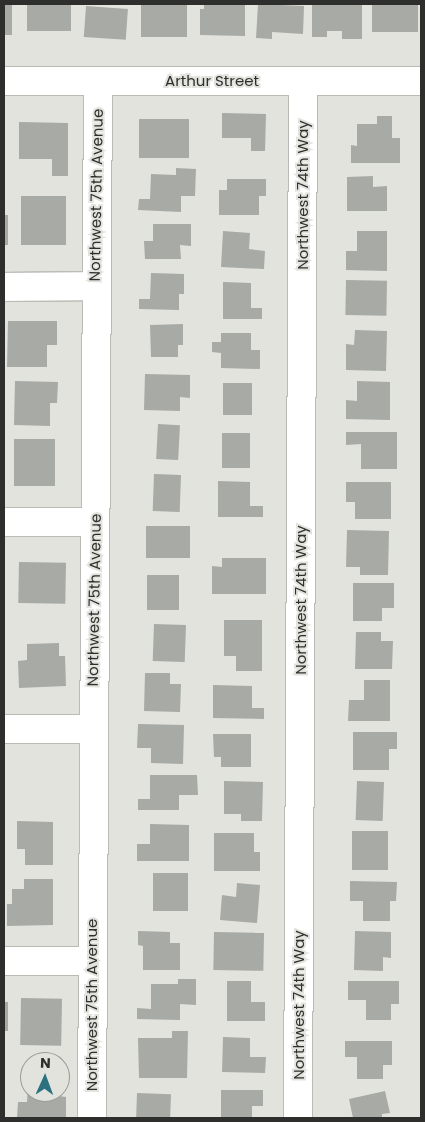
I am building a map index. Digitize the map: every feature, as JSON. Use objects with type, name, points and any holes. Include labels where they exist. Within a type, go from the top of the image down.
[{"type":"street","name":"Arthur Street","points":[[4,81],[421,81]]},
{"type":"street","name":"Northwest 75th Avenue","points":[[92,1118],[92,730],[95,522],[94,286],[98,81]]},
{"type":"street","name":"Northwest 74th Way","points":[[298,1118],[303,81]]},
{"type":"street","points":[[4,287],[94,286]]},
{"type":"street","points":[[4,522],[95,522]]},
{"type":"street","points":[[4,729],[92,730]]},
{"type":"street","points":[[4,961],[92,961]]},
{"type":"building","points":[[4,4],[12,4],[12,35],[4,35]]},
{"type":"building","points":[[27,4],[71,4],[71,31],[27,31]]},
{"type":"building","points":[[141,4],[187,4],[187,37],[141,37]]},
{"type":"building","points":[[204,4],[245,4],[245,36],[200,35],[200,9],[204,9]]},
{"type":"building","points":[[258,4],[304,6],[303,34],[272,32],[272,39],[256,38]]},
{"type":"building","points":[[312,4],[362,4],[362,39],[342,39],[342,31],[327,31],[327,37],[312,37]]},
{"type":"building","points":[[372,4],[418,4],[418,32],[372,32]]},
{"type":"building","points":[[86,6],[128,9],[126,40],[84,37]]},
{"type":"building","points":[[222,113],[266,114],[265,151],[251,151],[251,138],[222,138]]},
{"type":"building","points":[[377,116],[392,116],[392,138],[400,138],[400,163],[351,163],[351,145],[357,146],[357,124],[377,124]]},
{"type":"building","points":[[139,119],[189,119],[189,158],[139,158]]},
{"type":"building","points":[[19,122],[68,123],[68,176],[52,176],[52,159],[19,159]]},
{"type":"building","points":[[176,168],[196,169],[195,196],[181,196],[181,212],[138,210],[139,199],[150,199],[151,174],[176,175]]},
{"type":"building","points":[[373,176],[373,187],[387,186],[387,211],[347,211],[347,177]]},
{"type":"building","points":[[227,179],[266,179],[266,196],[259,196],[259,215],[219,215],[219,190],[227,190]]},
{"type":"building","points":[[21,196],[66,196],[66,245],[21,245]]},
{"type":"building","points":[[4,215],[8,215],[8,245],[4,245]]},
{"type":"building","points":[[153,224],[191,224],[191,246],[180,245],[181,259],[145,259],[144,241],[153,241]]},
{"type":"building","points":[[223,231],[250,233],[249,249],[265,251],[264,269],[221,267]]},
{"type":"building","points":[[357,231],[387,231],[387,271],[346,270],[346,251],[357,251]]},
{"type":"building","points":[[151,273],[184,274],[184,294],[179,294],[179,310],[139,309],[139,299],[150,299]]},
{"type":"building","points":[[346,280],[387,281],[386,316],[345,315]]},
{"type":"building","points":[[223,282],[251,283],[251,308],[262,308],[262,319],[223,319]]},
{"type":"building","points":[[8,321],[57,321],[57,345],[47,345],[47,367],[7,367]]},
{"type":"building","points":[[183,324],[183,345],[178,345],[178,357],[151,357],[150,325]]},
{"type":"building","points":[[355,330],[387,331],[386,371],[346,370],[346,344],[354,345]]},
{"type":"building","points":[[221,333],[251,333],[251,350],[260,350],[260,369],[221,368],[221,353],[212,352],[212,342],[221,342]]},
{"type":"building","points":[[145,374],[190,375],[190,398],[180,397],[180,411],[144,410]]},
{"type":"building","points":[[15,381],[58,382],[57,403],[50,403],[50,426],[14,425]]},
{"type":"building","points":[[357,381],[390,382],[390,420],[346,419],[346,400],[357,401]]},
{"type":"building","points":[[223,383],[252,383],[252,415],[223,415]]},
{"type":"building","points":[[158,424],[180,425],[178,460],[156,459]]},
{"type":"building","points":[[346,432],[397,432],[397,469],[361,469],[361,444],[346,445]]},
{"type":"building","points":[[222,433],[250,433],[250,468],[222,468]]},
{"type":"building","points":[[14,439],[55,439],[55,486],[14,486]]},
{"type":"building","points":[[154,474],[181,475],[180,512],[153,511]]},
{"type":"building","points":[[218,481],[250,482],[250,506],[263,506],[263,517],[218,517]]},
{"type":"building","points":[[346,482],[391,482],[391,519],[355,519],[355,502],[346,502]]},
{"type":"building","points":[[146,526],[190,526],[190,558],[146,558]]},
{"type":"building","points":[[347,530],[389,531],[388,575],[360,575],[360,567],[346,567]]},
{"type":"building","points":[[222,558],[266,558],[266,594],[212,594],[212,566],[222,567]]},
{"type":"building","points":[[19,562],[66,563],[65,604],[18,603]]},
{"type":"building","points":[[147,575],[179,575],[179,610],[147,610]]},
{"type":"building","points":[[353,583],[394,583],[394,608],[382,608],[382,621],[353,621]]},
{"type":"building","points":[[224,620],[262,620],[262,671],[236,671],[236,656],[224,656]]},
{"type":"building","points":[[154,624],[186,625],[185,662],[153,661]]},
{"type":"building","points":[[356,632],[381,632],[381,641],[393,641],[392,669],[355,669]]},
{"type":"building","points":[[59,643],[59,656],[65,656],[66,686],[19,688],[18,661],[27,660],[27,644]]},
{"type":"building","points":[[145,673],[170,673],[170,684],[181,684],[180,712],[144,711]]},
{"type":"building","points":[[364,680],[390,680],[390,721],[348,721],[349,700],[364,700]]},
{"type":"building","points":[[213,685],[252,686],[252,708],[264,708],[264,719],[213,718]]},
{"type":"building","points":[[138,724],[184,725],[183,764],[151,763],[151,748],[137,748]]},
{"type":"building","points":[[353,732],[397,732],[397,749],[389,749],[389,770],[353,770]]},
{"type":"building","points":[[213,734],[251,734],[251,767],[221,767],[221,757],[214,757]]},
{"type":"building","points":[[150,775],[197,775],[198,795],[179,795],[179,810],[138,810],[138,799],[150,799]]},
{"type":"building","points":[[224,781],[263,782],[262,821],[241,821],[241,814],[224,814]]},
{"type":"building","points":[[357,781],[384,782],[383,821],[356,820]]},
{"type":"building","points":[[17,821],[53,822],[53,865],[25,865],[25,849],[17,849]]},
{"type":"building","points":[[150,824],[189,825],[189,861],[137,861],[137,844],[150,844]]},
{"type":"building","points":[[352,831],[388,831],[388,870],[352,870]]},
{"type":"building","points":[[214,833],[254,833],[254,852],[260,852],[260,871],[214,871]]},
{"type":"building","points":[[153,873],[188,873],[188,911],[153,911]]},
{"type":"building","points":[[24,879],[53,879],[53,925],[7,926],[7,904],[12,904],[12,889],[24,889]]},
{"type":"building","points":[[350,881],[397,882],[396,901],[390,901],[390,921],[363,921],[363,901],[350,901]]},
{"type":"building","points":[[237,883],[260,885],[257,923],[220,920],[222,895],[236,897]]},
{"type":"building","points":[[138,931],[170,932],[170,943],[180,943],[180,970],[143,970],[143,946],[138,945]]},
{"type":"building","points":[[355,931],[391,932],[391,958],[383,957],[383,971],[354,970]]},
{"type":"building","points":[[214,932],[264,933],[263,971],[213,970]]},
{"type":"building","points":[[178,979],[196,979],[196,1005],[180,1004],[180,1020],[137,1019],[137,1008],[151,1009],[151,984],[178,984]]},
{"type":"building","points":[[227,981],[251,981],[251,1002],[265,1002],[265,1021],[227,1021]]},
{"type":"building","points":[[348,981],[399,981],[399,1004],[391,1004],[391,1020],[366,1020],[366,1000],[348,1000]]},
{"type":"building","points":[[21,998],[62,999],[61,1046],[20,1045]]},
{"type":"building","points":[[4,1002],[8,1002],[8,1031],[4,1031]]},
{"type":"building","points":[[172,1031],[188,1031],[187,1078],[139,1078],[138,1038],[172,1038]]},
{"type":"building","points":[[223,1037],[250,1038],[250,1057],[266,1057],[265,1073],[222,1072]]},
{"type":"building","points":[[345,1041],[392,1041],[392,1065],[383,1065],[383,1079],[357,1079],[357,1057],[345,1057]]},
{"type":"building","points":[[221,1090],[263,1090],[263,1106],[252,1106],[252,1118],[221,1118]]},
{"type":"building","points":[[385,1091],[390,1113],[382,1114],[382,1118],[353,1118],[349,1099]]},
{"type":"building","points":[[137,1093],[171,1094],[170,1118],[136,1118]]},
{"type":"building","points":[[18,1102],[66,1102],[66,1118],[17,1118]]}]
